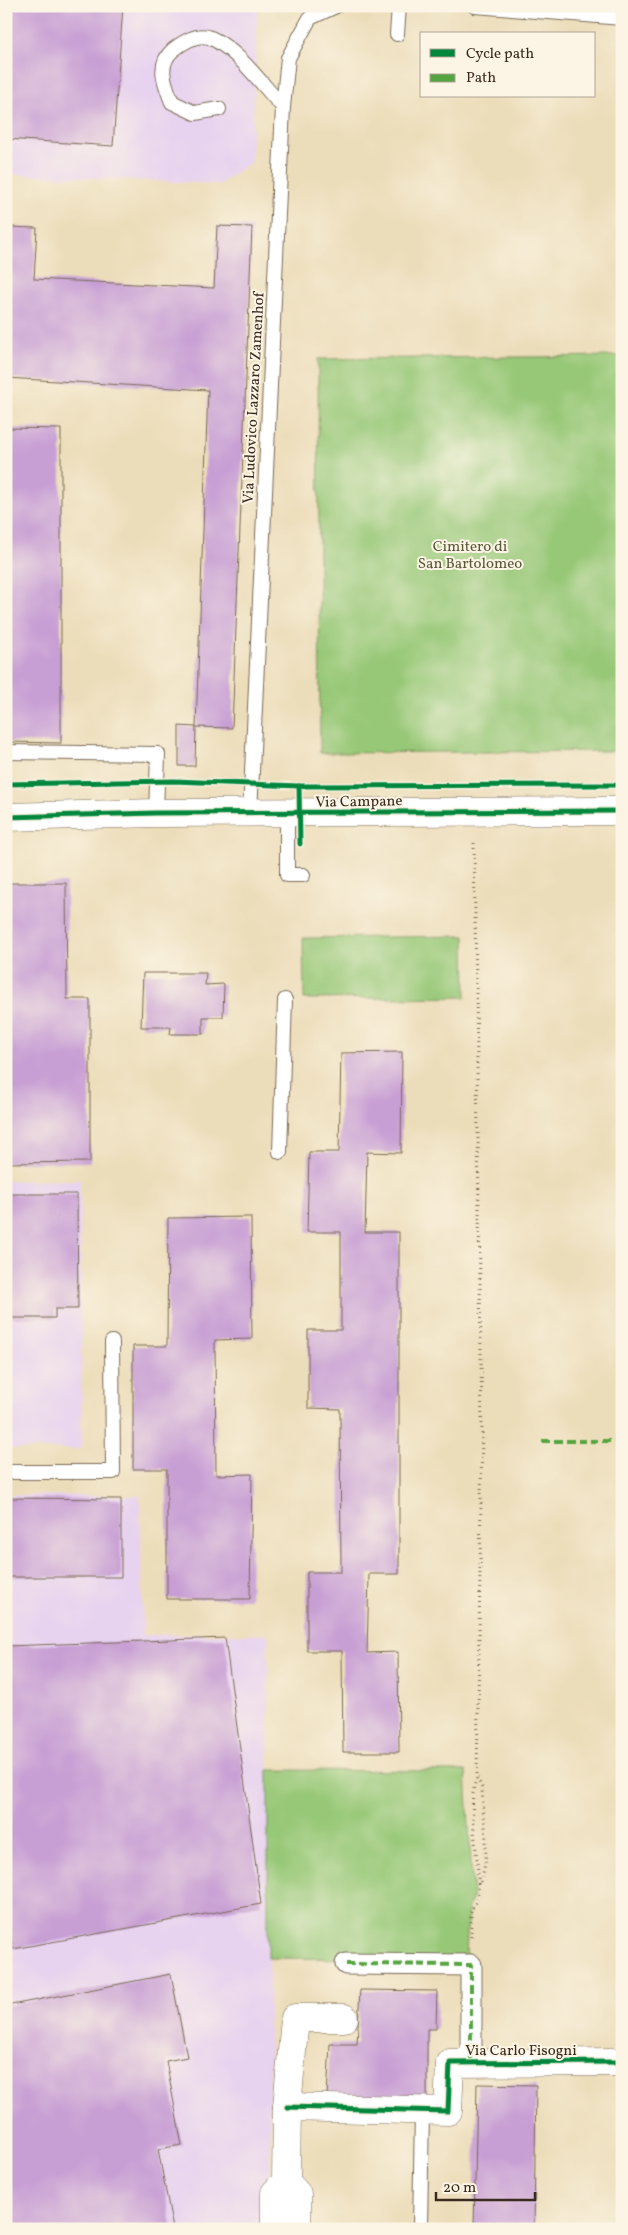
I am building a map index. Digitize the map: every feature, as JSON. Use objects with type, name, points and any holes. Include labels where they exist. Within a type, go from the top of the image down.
[{"type":"street","name":"Via Campane","points":[[6,817],[156,814],[622,811]]},
{"type":"street","points":[[346,1964],[471,1965],[471,2063]]},
{"type":"street","points":[[275,2229],[275,2193],[286,2182],[288,2107],[295,2018],[344,2018]]},
{"type":"street","name":"Via Carlo Fisogni","points":[[288,2107],[448,2111],[450,2063],[622,2062]]},
{"type":"street","points":[[286,2182],[297,2194],[297,2229]]},
{"type":"lane","name":"Via Ludovico Lazzaro Zamenhof","points":[[250,814],[283,107],[288,58],[310,18],[336,6]]},
{"type":"lane","points":[[397,34],[399,6]]},
{"type":"lane","points":[[475,6],[622,18]]},
{"type":"lane","points":[[219,109],[195,113],[172,102],[162,74],[167,55],[186,39],[210,38],[232,52],[283,107]]},
{"type":"lane","points":[[6,752],[158,752],[156,814]]},
{"type":"lane","points":[[287,814],[287,875],[303,875]]},
{"type":"lane","points":[[280,1152],[285,1000]]},
{"type":"lane","points":[[6,1472],[113,1472],[112,1342]]},
{"type":"lane","points":[[420,2229],[422,2111]]},
{"type":"path","points":[[471,1965],[471,1909],[477,1902],[479,1885],[475,1859],[472,1792],[477,1777],[482,1430],[474,842]]},
{"type":"path","points":[[477,1777],[482,1788],[486,1859],[484,1873],[479,1885]]},
{"type":"shaded area","points":[[6,6],[258,6],[251,162],[220,184],[6,174]]},
{"type":"shaded area","points":[[80,1180],[82,1449],[6,1449],[6,1181]]},
{"type":"shaded area","points":[[6,1495],[140,1496],[143,1635],[268,1634],[270,2229],[6,2229]]},
{"type":"green space","name":"Cimitero di San Bartolomeo","points":[[622,356],[622,751],[320,753],[318,359]]},
{"type":"green space","points":[[465,936],[466,997],[304,999],[303,938]]},
{"type":"green space","points":[[268,1770],[466,1771],[473,1898],[468,1908],[466,1960],[268,1958]]},
{"type":"building","points":[[6,6],[123,6],[113,146],[6,139]]},
{"type":"building","points":[[217,226],[252,227],[232,728],[196,727],[208,390],[6,378],[6,227],[37,228],[34,279],[214,288]]},
{"type":"building","points":[[6,428],[61,429],[61,743],[6,742]]},
{"type":"building","points":[[179,726],[196,727],[195,766],[179,766]]},
{"type":"building","points":[[6,883],[66,883],[67,999],[90,999],[90,1162],[6,1163]]},
{"type":"building","points":[[143,973],[206,973],[205,985],[224,984],[223,1017],[203,1017],[203,1034],[170,1034],[171,1027],[141,1027]]},
{"type":"building","points":[[402,1052],[401,1153],[367,1152],[365,1232],[399,1232],[399,1574],[369,1574],[367,1653],[398,1652],[399,1752],[343,1752],[342,1651],[307,1651],[307,1572],[341,1572],[340,1409],[308,1408],[308,1330],[341,1330],[341,1232],[307,1232],[309,1152],[339,1152],[341,1053]]},
{"type":"building","points":[[6,1194],[77,1194],[78,1309],[55,1309],[55,1318],[6,1318]]},
{"type":"building","points":[[251,1217],[252,1339],[215,1340],[216,1475],[252,1474],[250,1599],[167,1599],[167,1469],[133,1469],[133,1346],[167,1346],[168,1218]]},
{"type":"building","points":[[6,1498],[121,1499],[121,1577],[6,1577]]},
{"type":"building","points":[[225,1638],[261,1904],[13,1949],[6,1909],[6,1646]]},
{"type":"building","points":[[171,1974],[187,2057],[166,2061],[182,2145],[158,2149],[173,2229],[6,2229],[6,2006]]},
{"type":"building","points":[[360,1990],[437,1991],[436,2029],[427,2029],[427,2097],[327,2096],[330,2044],[357,2044]]},
{"type":"building","points":[[477,2084],[536,2085],[534,2229],[474,2229]]},
{"type":"marked path","points":[[542,1441],[622,1441]]},
{"type":"marked path","points":[[346,1964],[471,1965],[471,2063]]},
{"type":"cycle path","points":[[6,784],[174,781],[299,786]]},
{"type":"cycle path","points":[[300,844],[299,786],[622,785]]},
{"type":"cycle path","points":[[6,817],[156,813],[622,811]]},
{"type":"cycle path","points":[[287,2107],[448,2111],[450,2063],[622,2062]]}]
